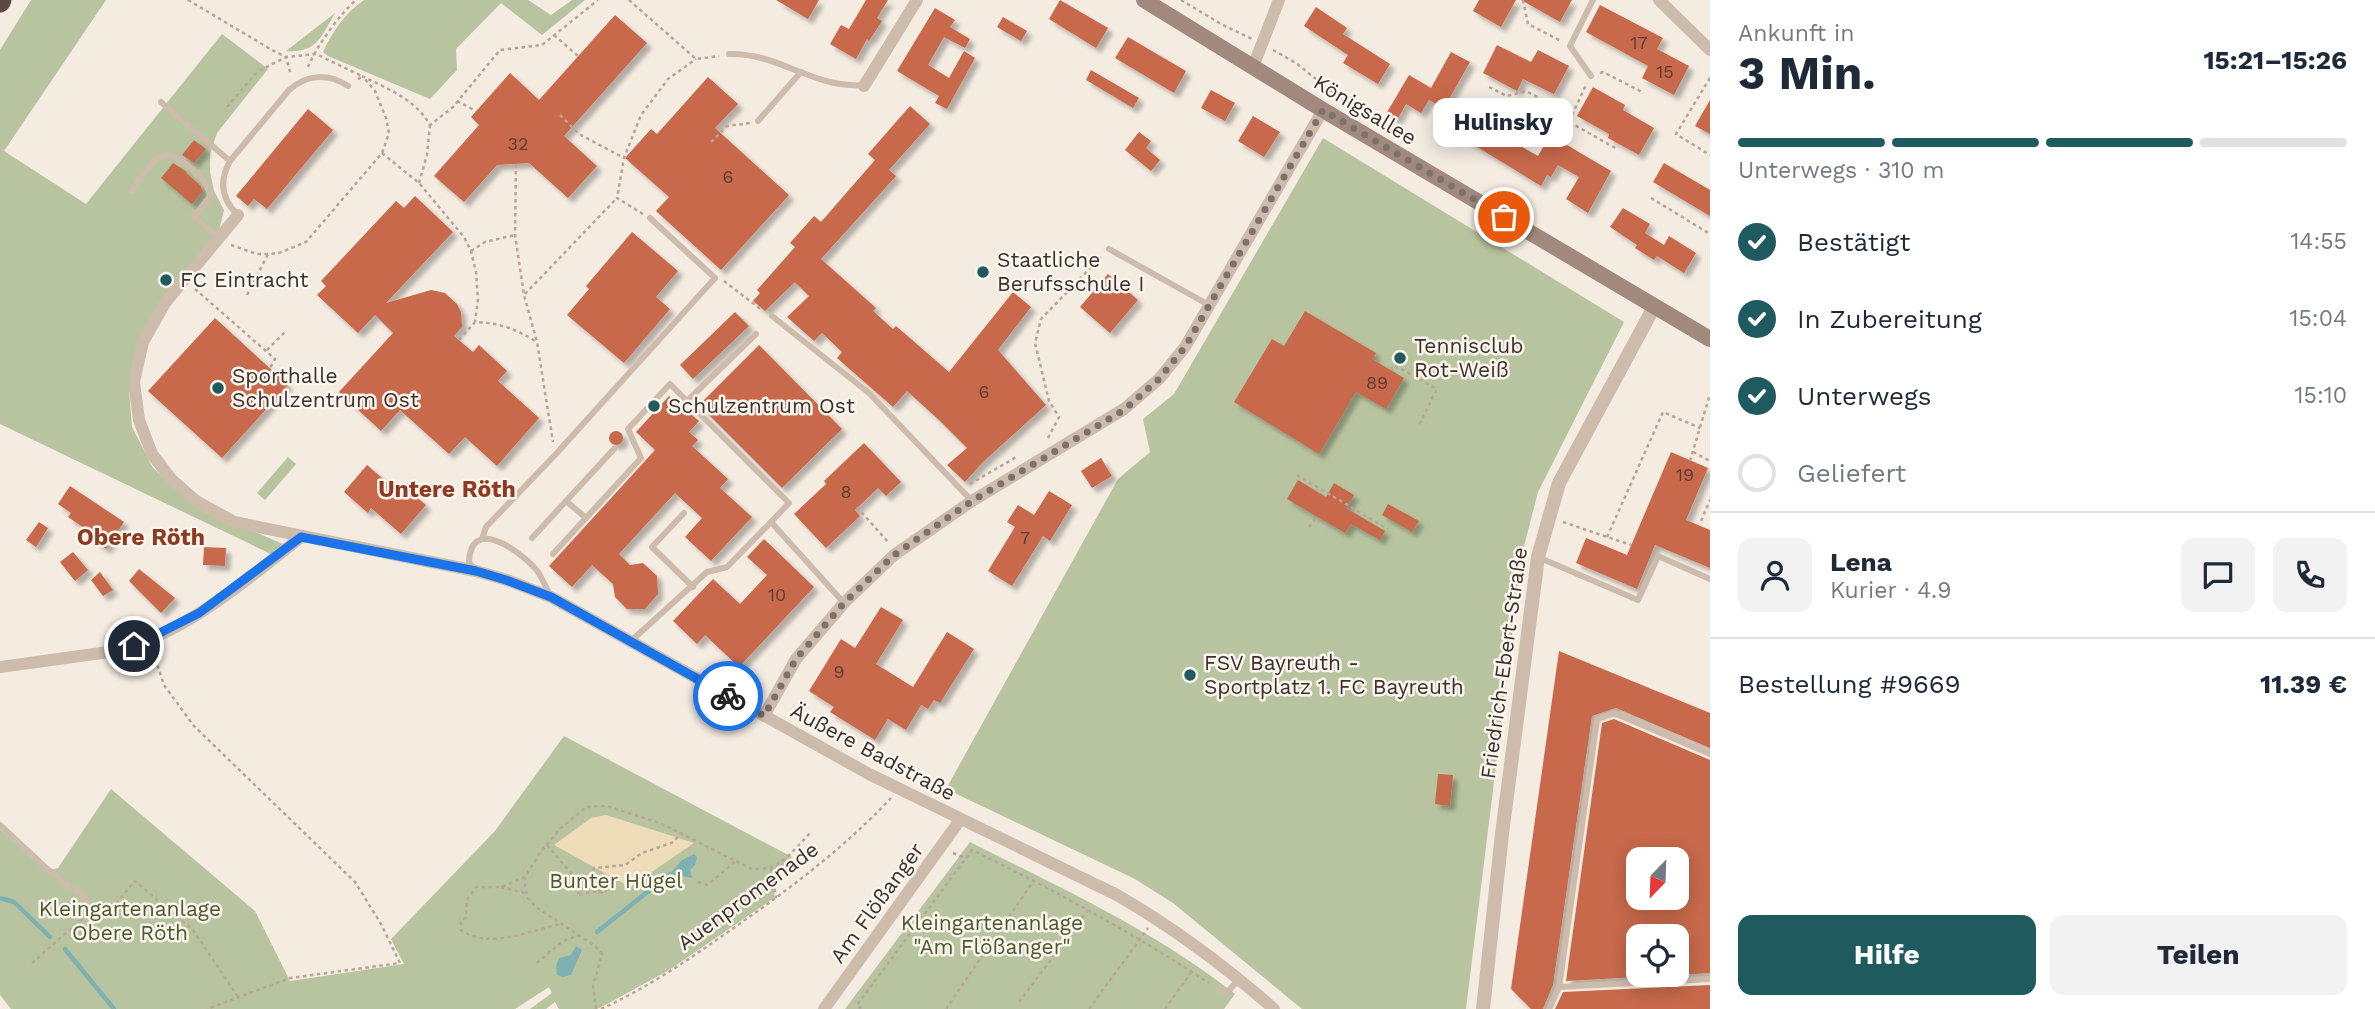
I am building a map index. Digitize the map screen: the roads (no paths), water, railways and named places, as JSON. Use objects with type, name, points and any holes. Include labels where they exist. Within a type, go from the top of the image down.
[{"type":"main road","name":"Königsallee","points":[[1144,0],[1323,110],[1710,339]]},
{"type":"street","points":[[863,86],[917,0]]},
{"type":"street","points":[[1252,67],[1279,0]]},
{"type":"street","points":[[1659,0],[1710,50]]},
{"type":"street","points":[[764,716],[796,659],[844,603],[897,553],[972,501],[1124,410],[1159,379],[1185,347],[1323,110]]},
{"type":"street","name":"Äußere Badstraße","points":[[238,215],[165,303],[143,342],[135,382],[139,420],[152,454],[171,480],[196,501],[234,522],[476,571],[551,597],[900,790],[1117,895],[1156,918],[1240,978],[1274,1009]]},
{"type":"street","name":"Friedrich-Ebert-Straße","points":[[1483,1009],[1502,834],[1538,557],[1559,483],[1654,307]]},
{"type":"street","points":[[0,667],[116,651],[149,640],[199,613],[301,537]]},
{"type":"street","name":"Am Flößanger","points":[[824,1009],[960,820]]},
{"type":"lane","points":[[1591,76],[1570,46],[1593,0]]},
{"type":"lane","points":[[729,54],[744,53],[766,58],[833,83],[863,86]]},
{"type":"lane","points":[[758,121],[800,72]]},
{"type":"lane","points":[[238,215],[225,199],[222,186],[224,173],[230,161],[293,86],[308,78],[329,77],[348,86]]},
{"type":"lane","points":[[161,102],[230,161]]},
{"type":"lane","points":[[131,191],[156,159],[163,154],[173,156],[207,184],[210,196],[194,216],[219,238]]},
{"type":"lane","points":[[476,571],[469,562],[469,555],[473,545],[482,538],[486,527],[555,456],[715,278],[650,218]]},
{"type":"lane","points":[[1109,249],[1209,305]]},
{"type":"lane","points":[[772,316],[869,393],[972,501]]},
{"type":"lane","points":[[687,401],[756,334]]},
{"type":"lane","points":[[553,554],[640,458],[628,429],[670,384],[789,503],[727,567],[707,572],[631,641]]},
{"type":"lane","points":[[532,538],[614,449]]},
{"type":"lane","points":[[566,501],[586,518]]},
{"type":"lane","points":[[684,513],[652,547],[693,587]]},
{"type":"lane","points":[[771,522],[844,603]]},
{"type":"lane","points":[[482,538],[493,539],[510,547],[536,568],[551,597]]},
{"type":"lane","points":[[1538,557],[1638,600],[1658,556],[1710,579]]},
{"type":"lane","points":[[1549,1009],[1559,987],[1597,719],[1614,713],[1710,754]]},
{"type":"lane","points":[[0,825],[45,867],[95,906]]},
{"type":"lane","points":[[1218,988],[1226,995],[1240,978]]},
{"type":"lane","points":[[1559,987],[1710,979]]},
{"type":"water","points":[[694,854],[697,857],[690,870],[692,878],[670,874],[682,860]]},
{"type":"water","points":[[576,946],[582,950],[571,975],[557,975],[559,958],[571,955]]},
{"type":"waterway","points":[[597,932],[670,874]]},
{"type":"waterway","points":[[0,898],[14,902],[50,937]]},
{"type":"waterway","points":[[65,949],[114,1009]]},
{"type":"place","name":"Hulinsky","points":[[1504,217]]},
{"type":"place","name":"Staatliche Berufsschule I","points":[[983,272]]},
{"type":"place","name":"FC Eintracht","points":[[166,280]]},
{"type":"place","name":"Tennisclub Rot-Weiß","points":[[1400,358]]},
{"type":"place","name":"Sporthalle Schulzentrum Ost","points":[[218,388]]},
{"type":"place","name":"Schulzentrum Ost","points":[[654,406]]},
{"type":"place","name":"FSV Bayreuth - Sportplatz 1. FC Bayreuth","points":[[1190,675]]},
{"type":"district","name":"Untere Röth","points":[[447,489]]},
{"type":"district","name":"Obere Röth","points":[[141,537]]},
{"type":"park label","name":"Bunter Hügel","points":[[616,881]]},
{"type":"park label","name":"Kleingartenanlage Obere Röth","points":[[130,921]]},
{"type":"park label","name":"Kleingartenanlage \"Am Flößanger\"","points":[[992,935]]}]
